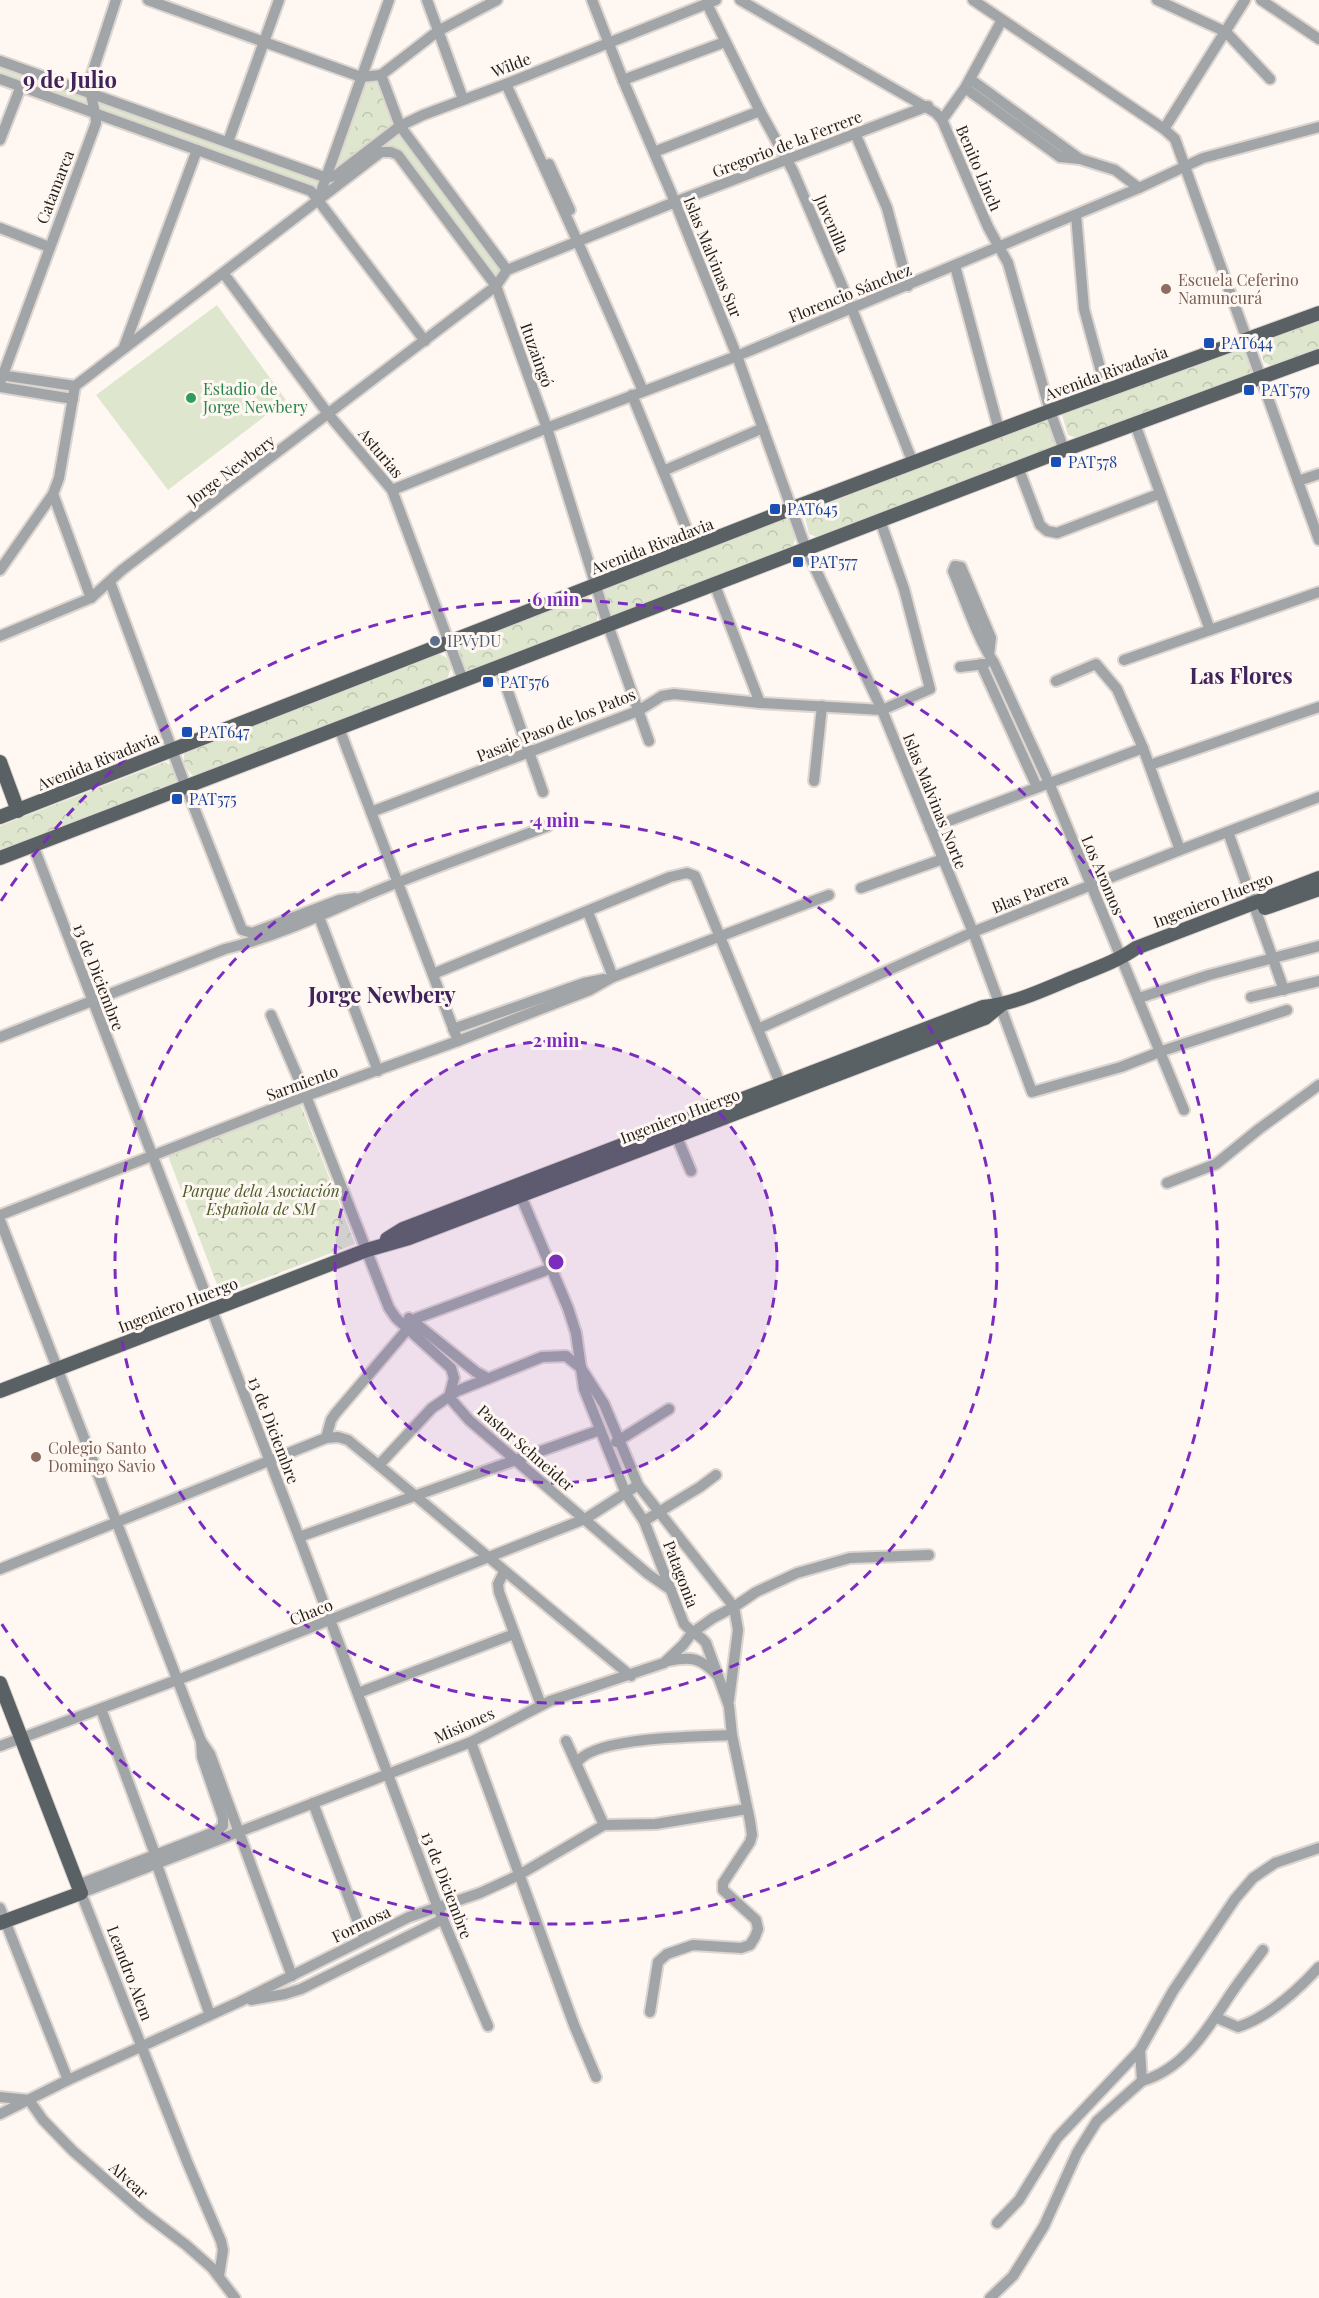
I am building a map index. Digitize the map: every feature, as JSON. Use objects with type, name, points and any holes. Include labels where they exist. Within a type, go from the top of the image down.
[{"type":"main road","name":"Avenida Rivadavia","points":[[0,817],[793,508],[1106,390],[1319,313]]},
{"type":"main road","points":[[0,858],[1018,467],[1319,356]]},
{"type":"main road","points":[[0,762],[18,810]]},
{"type":"main road","name":"Ingeniero Huergo","points":[[367,1250],[403,1229],[780,1083],[982,1007],[1001,1005],[1122,958],[1138,957],[1319,878]]},
{"type":"main road","name":"Ingeniero Huergo","points":[[1256,907],[1319,888]]},
{"type":"main road","name":"Ingeniero Huergo","points":[[0,1391],[367,1250],[409,1238],[985,1018],[1001,1005]]},
{"type":"main road","name":"Leandro Alem","points":[[0,1683],[79,1889]]},
{"type":"main road","name":"Misiones","points":[[2,1918],[79,1889]]},
{"type":"street","points":[[96,113],[89,93],[90,77],[116,0]]},
{"type":"street","points":[[148,0],[170,4],[263,43],[361,77],[381,75],[438,31],[497,0]]},
{"type":"street","points":[[228,142],[279,0]]},
{"type":"street","points":[[0,380],[75,386],[318,200],[389,0]]},
{"type":"street","points":[[427,0],[463,99]]},
{"type":"street","name":"Islas Malvinas Sur","points":[[592,0],[736,356],[799,528]]},
{"type":"street","name":"Benito Linch","points":[[740,0],[928,106],[942,120],[988,227],[1008,263],[1050,411],[1064,450]]},
{"type":"street","points":[[973,0],[1164,129],[1175,139],[1319,540]]},
{"type":"street","points":[[1157,0],[1226,32],[1270,79]]},
{"type":"street","points":[[1164,129],[1245,0]]},
{"type":"street","points":[[1261,0],[1319,39]]},
{"type":"street","name":"Wilde","points":[[327,178],[335,176],[400,126],[711,2]]},
{"type":"street","name":"Juvenilla","points":[[711,2],[725,42],[793,171],[852,309],[913,463]]},
{"type":"street","points":[[942,120],[967,84],[1002,20]]},
{"type":"street","points":[[623,80],[725,42]]},
{"type":"street","points":[[0,61],[327,178]]},
{"type":"street","points":[[381,75],[400,126],[507,270],[496,286]]},
{"type":"street","points":[[0,79],[311,191],[425,341]]},
{"type":"street","points":[[506,84],[578,240],[637,393],[663,471],[694,547]]},
{"type":"street","points":[[967,84],[1080,159],[1116,170],[1139,189]]},
{"type":"street","points":[[0,140],[21,86]]},
{"type":"street","name":"Gregorio de la Ferrere","points":[[507,270],[675,202],[928,106]]},
{"type":"street","points":[[654,152],[760,111]]},
{"type":"street","name":"Catamarca","points":[[0,380],[96,123],[96,113]]},
{"type":"street","name":"Florencio Sánchez","points":[[392,490],[852,309],[1139,189],[1203,158],[1319,127]]},
{"type":"street","points":[[855,133],[887,207],[908,286]]},
{"type":"street","points":[[124,349],[197,150]]},
{"type":"street","name":"Ituzaingó","points":[[318,200],[381,152],[398,155],[496,286],[547,428],[608,625],[649,741]]},
{"type":"street","points":[[1076,215],[1084,309],[1106,390]]},
{"type":"street","points":[[0,228],[49,247]]},
{"type":"street","points":[[956,266],[999,430]]},
{"type":"street","name":"Asturias","points":[[224,274],[329,415],[392,490],[463,680]]},
{"type":"street","name":"Jorge Newbery","points":[[0,636],[91,598],[122,570],[496,286]]},
{"type":"street","points":[[0,380],[73,399]]},
{"type":"street","points":[[0,570],[53,494],[75,386]]},
{"type":"street","points":[[1135,424],[1210,630]]},
{"type":"street","points":[[663,471],[763,428]]},
{"type":"street","points":[[1018,467],[1040,525],[1047,531],[1057,532],[1159,494]]},
{"type":"street","points":[[1298,482],[1319,474]]},
{"type":"street","points":[[53,494],[91,598]]},
{"type":"street","name":"Pasaje Paso de los Patos","points":[[371,812],[638,711],[662,696],[674,694],[760,703],[882,710],[930,689],[904,589],[880,520]]},
{"type":"street","name":"Islas Malvinas Norte","points":[[799,528],[806,549],[882,710],[944,860],[1001,1005],[1032,1092],[1121,1068],[1162,1051]]},
{"type":"street","name":"Los Aromos","points":[[992,659],[990,638],[961,567],[956,566],[953,571],[992,659],[1048,783],[1162,1051],[1184,1110]]},
{"type":"street","points":[[110,582],[185,786],[242,930],[252,933],[339,900],[365,896]]},
{"type":"street","points":[[714,583],[760,703]]},
{"type":"street","points":[[1124,660],[1319,592]]},
{"type":"street","points":[[960,667],[981,664],[992,659]]},
{"type":"street","points":[[981,664],[1037,787]]},
{"type":"street","points":[[1056,681],[1096,664],[1117,689],[1150,765],[1180,850]]},
{"type":"street","points":[[499,666],[543,792]]},
{"type":"street","points":[[814,781],[822,706]]},
{"type":"street","points":[[1150,765],[1319,707]]},
{"type":"street","points":[[339,728],[458,1041]]},
{"type":"street","points":[[930,828],[1143,748]]},
{"type":"street","name":"Blas Parera","points":[[758,1029],[973,932],[1091,884],[1319,797]]},
{"type":"street","points":[[0,1037],[225,949],[250,943],[319,917],[365,896],[548,826]]},
{"type":"street","points":[[1228,832],[1284,990]]},
{"type":"street","name":"13 de Diciembre","points":[[33,845],[389,1773],[438,1908],[488,2026]]},
{"type":"street","points":[[861,888],[944,860]]},
{"type":"street","points":[[433,974],[588,912],[617,898],[687,873],[695,876],[780,1083]]},
{"type":"street","name":"Sarmiento","points":[[0,1215],[306,1096],[458,1041],[590,990],[613,977],[829,895]]},
{"type":"street","points":[[588,912],[613,977]]},
{"type":"street","points":[[319,917],[378,1071]]},
{"type":"street","points":[[1139,998],[1319,945]]},
{"type":"street","name":"Sarmiento","points":[[453,1029],[584,983],[613,977]]},
{"type":"street","points":[[1251,997],[1319,981]]},
{"type":"street","points":[[1162,1051],[1287,1010]]},
{"type":"street","name":"Pastor Schneider","points":[[271,1015],[306,1096],[392,1313],[487,1378]]},
{"type":"street","points":[[1167,1183],[1216,1164],[1319,1085]]},
{"type":"street","points":[[676,1135],[691,1171]]},
{"type":"street","name":"Patagonia","points":[[520,1194],[552,1268],[576,1333],[584,1389],[600,1430],[627,1494],[644,1521],[684,1624],[706,1643],[721,1680],[728,1704],[752,1835],[750,1842],[723,1883],[723,1890],[756,1920],[758,1929],[756,1937],[750,1945],[741,1948],[693,1945],[667,1954],[658,1962],[650,2012]]},
{"type":"street","points":[[0,1220],[201,1741],[210,1754],[292,1976]]},
{"type":"street","points":[[326,1438],[335,1414],[417,1318],[552,1268]]},
{"type":"street","name":"Pastor Schneider","points":[[411,1325],[451,1368],[454,1378],[449,1397],[469,1420],[648,1574],[672,1590]]},
{"type":"street","points":[[378,1465],[432,1408],[457,1391],[542,1357],[566,1356],[581,1368],[604,1404],[638,1485],[734,1607],[738,1630],[728,1704]]},
{"type":"street","points":[[608,1448],[669,1409]]},
{"type":"street","points":[[299,1537],[600,1430]]},
{"type":"street","points":[[0,1569],[326,1438],[338,1437],[348,1440],[631,1676]]},
{"type":"street","points":[[644,1521],[716,1474]]},
{"type":"street","name":"Chaco","points":[[0,1746],[178,1680],[585,1519],[638,1485]]},
{"type":"street","name":"Misiones","points":[[79,1889],[238,1832],[471,1742],[541,1705],[631,1676],[668,1661],[692,1633],[712,1618],[764,1588],[797,1573],[850,1558],[929,1555]]},
{"type":"street","points":[[504,1572],[498,1584],[499,1592],[541,1705]]},
{"type":"street","points":[[358,1693],[514,1634]]},
{"type":"street","points":[[668,1661],[687,1657],[700,1660],[721,1680]]},
{"type":"street","points":[[101,1708],[210,2015]]},
{"type":"street","points":[[577,1763],[581,1756],[588,1752],[625,1742],[732,1735]]},
{"type":"street","name":"Misiones","points":[[156,1860],[223,1826],[223,1818],[202,1757],[201,1741]]},
{"type":"street","points":[[566,1741],[604,1825]]},
{"type":"street","points":[[471,1742],[574,2025],[596,2077]]},
{"type":"street","points":[[313,1803],[364,1938]]},
{"type":"street","name":"Formosa","points":[[0,2114],[292,1976],[409,1917],[480,1893],[519,1875],[604,1825],[656,1824],[747,1809]]},
{"type":"street","points":[[997,2223],[1018,2200],[1057,2138],[1140,2050],[1173,1991],[1211,1933],[1253,1878],[1275,1863],[1319,1848]]},
{"type":"street","name":"Leandro Alem","points":[[79,1889],[221,2241],[223,2250],[219,2276]]},
{"type":"street","points":[[2,1918],[68,2080]]},
{"type":"street","points":[[238,2002],[301,1989],[443,1919]]},
{"type":"street","points":[[990,2298],[1012,2276],[1044,2226],[1077,2153],[1097,2121],[1142,2081],[1159,2076],[1195,2046],[1263,1950]]},
{"type":"street","points":[[1217,2018],[1238,2026],[1255,2021],[1308,1979],[1319,1967]]},
{"type":"street","points":[[1140,2050],[1142,2081]]},
{"type":"street","points":[[0,2097],[29,2100]]},
{"type":"street","name":"Alvear","points":[[29,2100],[43,2120],[74,2151],[144,2213],[186,2245],[219,2276],[234,2298]]},
{"type":"green space","points":[[0,61],[327,177],[361,77],[381,75],[400,126],[507,270],[496,286],[391,152],[318,200],[311,191],[0,79]]},
{"type":"green space","points":[[373,83],[384,89],[396,116],[389,129],[377,140],[350,155],[352,134]]},
{"type":"green space","name":"Estadio de Jorge Newbery","points":[[217,305],[286,400],[168,490],[96,395]]},
{"type":"green space","points":[[1319,318],[1319,348],[1271,366],[1264,362],[1258,343],[1263,338]]},
{"type":"green space","points":[[1246,348],[1257,368],[1253,373],[1076,438],[1068,435],[1062,415],[1066,411]]},
{"type":"green space","points":[[1043,420],[1050,423],[1058,439],[1056,445],[817,537],[809,534],[804,513]]},
{"type":"green space","points":[[786,519],[794,531],[793,546],[614,616],[609,615],[602,595],[603,590],[610,586]]},
{"type":"green space","points":[[586,595],[596,609],[597,620],[593,624],[471,670],[462,665],[457,646]]},
{"type":"green space","points":[[438,653],[447,658],[451,669],[447,679],[202,775],[192,775],[186,766],[184,757],[186,750]]},
{"type":"green space","points":[[165,762],[173,766],[178,780],[173,784],[0,850],[0,826]]},
{"type":"green space","name":"Parque dela Asociación Española de SM","points":[[301,1105],[355,1244],[221,1295],[168,1156]]},
{"type":"place","name":"Escuela Ceferino Namuncurá","points":[[1166,289]]},
{"type":"place","name":"PAT644","points":[[1209,343]]},
{"type":"place","name":"PAT579","points":[[1249,390]]},
{"type":"place","name":"Estadio de Jorge Newbery","points":[[191,398]]},
{"type":"place","name":"PAT578","points":[[1056,462]]},
{"type":"place","name":"PAT645","points":[[775,509]]},
{"type":"place","name":"PAT577","points":[[798,562]]},
{"type":"place","name":"IPVyDU","points":[[435,641]]},
{"type":"place","name":"PAT576","points":[[488,682]]},
{"type":"place","name":"PAT647","points":[[187,732]]},
{"type":"place","name":"PAT575","points":[[177,799]]},
{"type":"place","name":"Colegio Santo Domingo Savio","points":[[36,1457]]},
{"type":"district","name":"9 de Julio","points":[[70,80]]},
{"type":"district","name":"Las Flores","points":[[1241,676]]},
{"type":"district","name":"Jorge Newbery","points":[[382,995]]}]
